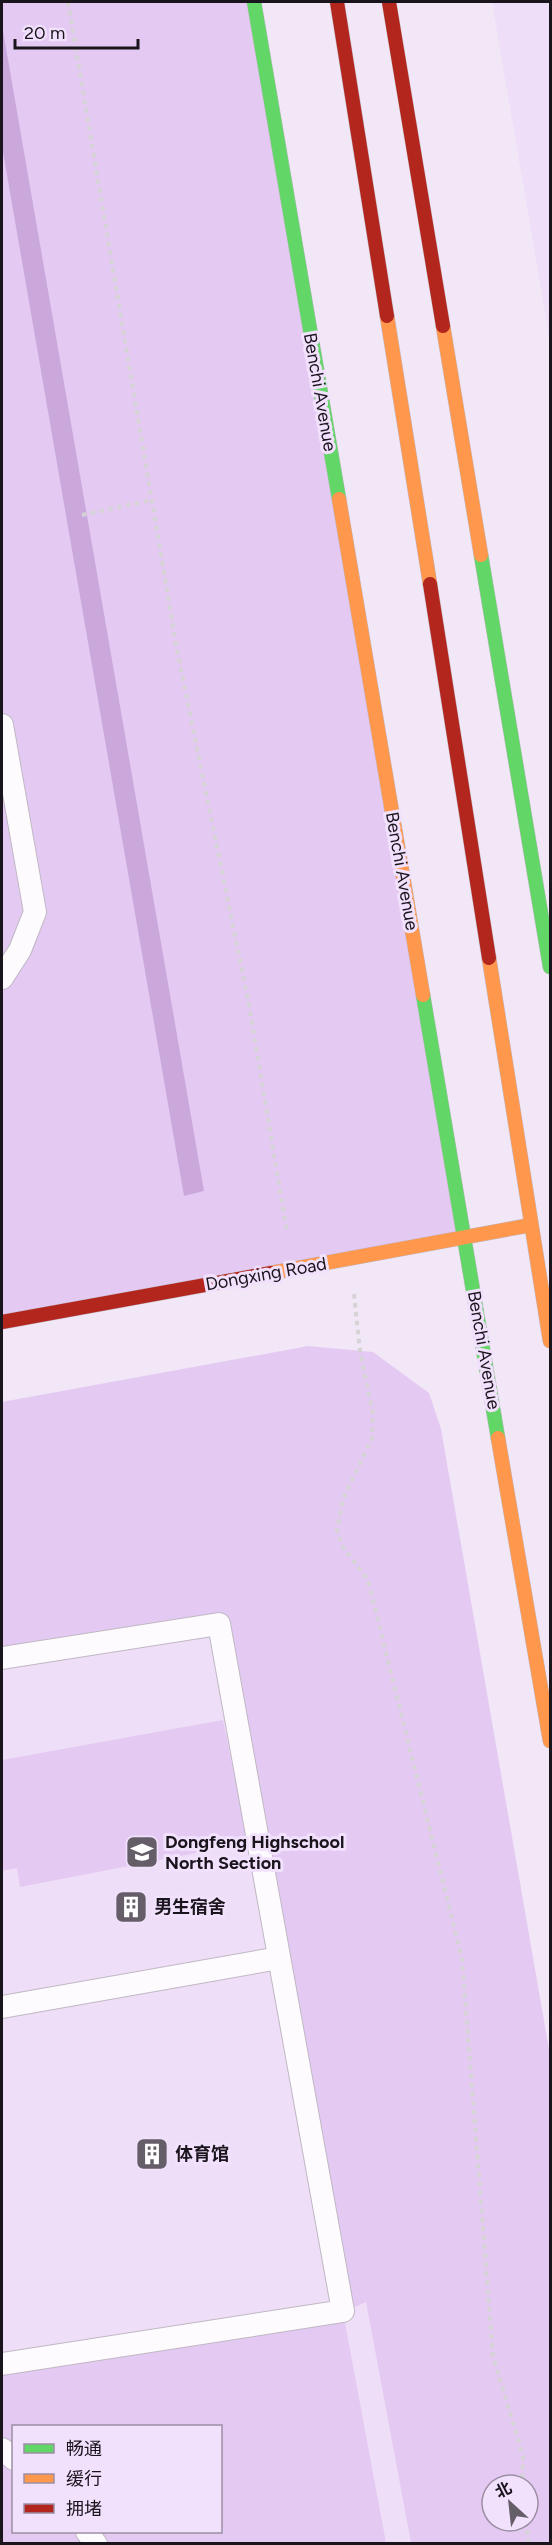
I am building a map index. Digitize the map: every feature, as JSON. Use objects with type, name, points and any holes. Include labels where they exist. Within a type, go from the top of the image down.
[{"type":"main road","name":"Benchi Avenue","points":[[254,2],[550,1741]]},
{"type":"main road","points":[[337,2],[550,1341]]},
{"type":"main road","points":[[389,2],[550,967]]},
{"type":"main road","name":"Dongxing Road","points":[[2,1322],[465,1239],[531,1225]]},
{"type":"lane","points":[[2,725],[35,912],[20,950],[2,978]]},
{"type":"lane","points":[[2,1658],[219,1624],[343,2311],[2,2364]]},
{"type":"lane","points":[[2,2007],[279,1958]]},
{"type":"path","points":[[68,2],[177,650],[249,1005],[294,1269]]},
{"type":"path","points":[[82,515],[152,500]]},
{"type":"path","points":[[350,1259],[360,1351],[373,1414],[372,1438],[343,1499],[337,1530],[343,1547],[368,1580],[462,1959],[493,2356],[523,2456],[522,2473]]},
{"type":"shaded area","points":[[2,2],[254,2],[465,1239],[2,1322]]},
{"type":"shaded area","points":[[492,2],[550,2],[550,342]]},
{"type":"shaded area","points":[[2,25],[204,1191],[184,1196],[2,146]]},
{"type":"shaded area","points":[[308,1346],[373,1352],[429,1393],[441,1429],[550,2055],[550,2543],[411,2543],[366,2302],[343,2312],[386,2543],[2,2543],[2,2364],[342,2311],[219,1624],[2,1658],[2,1402]]},
{"type":"shaded area","name":"Dongfeng Highschool North Section","points":[[193,1369],[411,2543],[2,2544],[2,1402]]},
{"type":"shaded area","points":[[223,1720],[248,1843],[20,1887],[17,1868],[2,1871],[2,1760]]},
{"type":"traffic: fast","points":[[254,2],[339,499]]},
{"type":"traffic: fast","points":[[481,555],[550,967]]},
{"type":"traffic: fast","points":[[423,995],[498,1438]]},
{"type":"traffic: slow","points":[[387,316],[430,584]]},
{"type":"traffic: slow","points":[[443,326],[481,555]]},
{"type":"traffic: slow","points":[[339,499],[423,995]]},
{"type":"traffic: slow","points":[[489,958],[550,1341]]},
{"type":"traffic: slow","points":[[271,1273],[531,1225]]},
{"type":"traffic: slow","points":[[498,1438],[550,1741]]},
{"type":"traffic: jam","points":[[337,2],[387,316]]},
{"type":"traffic: jam","points":[[389,2],[443,326]]},
{"type":"traffic: jam","points":[[430,584],[489,958]]},
{"type":"traffic: jam","points":[[2,1322],[271,1273]]},
{"type":"place","name":"Dongfeng Highschool North Section","points":[[142,1852]]},
{"type":"place","name":"男生宿舍","points":[[131,1907]]},
{"type":"place","name":"体育馆","points":[[152,2154]]}]
